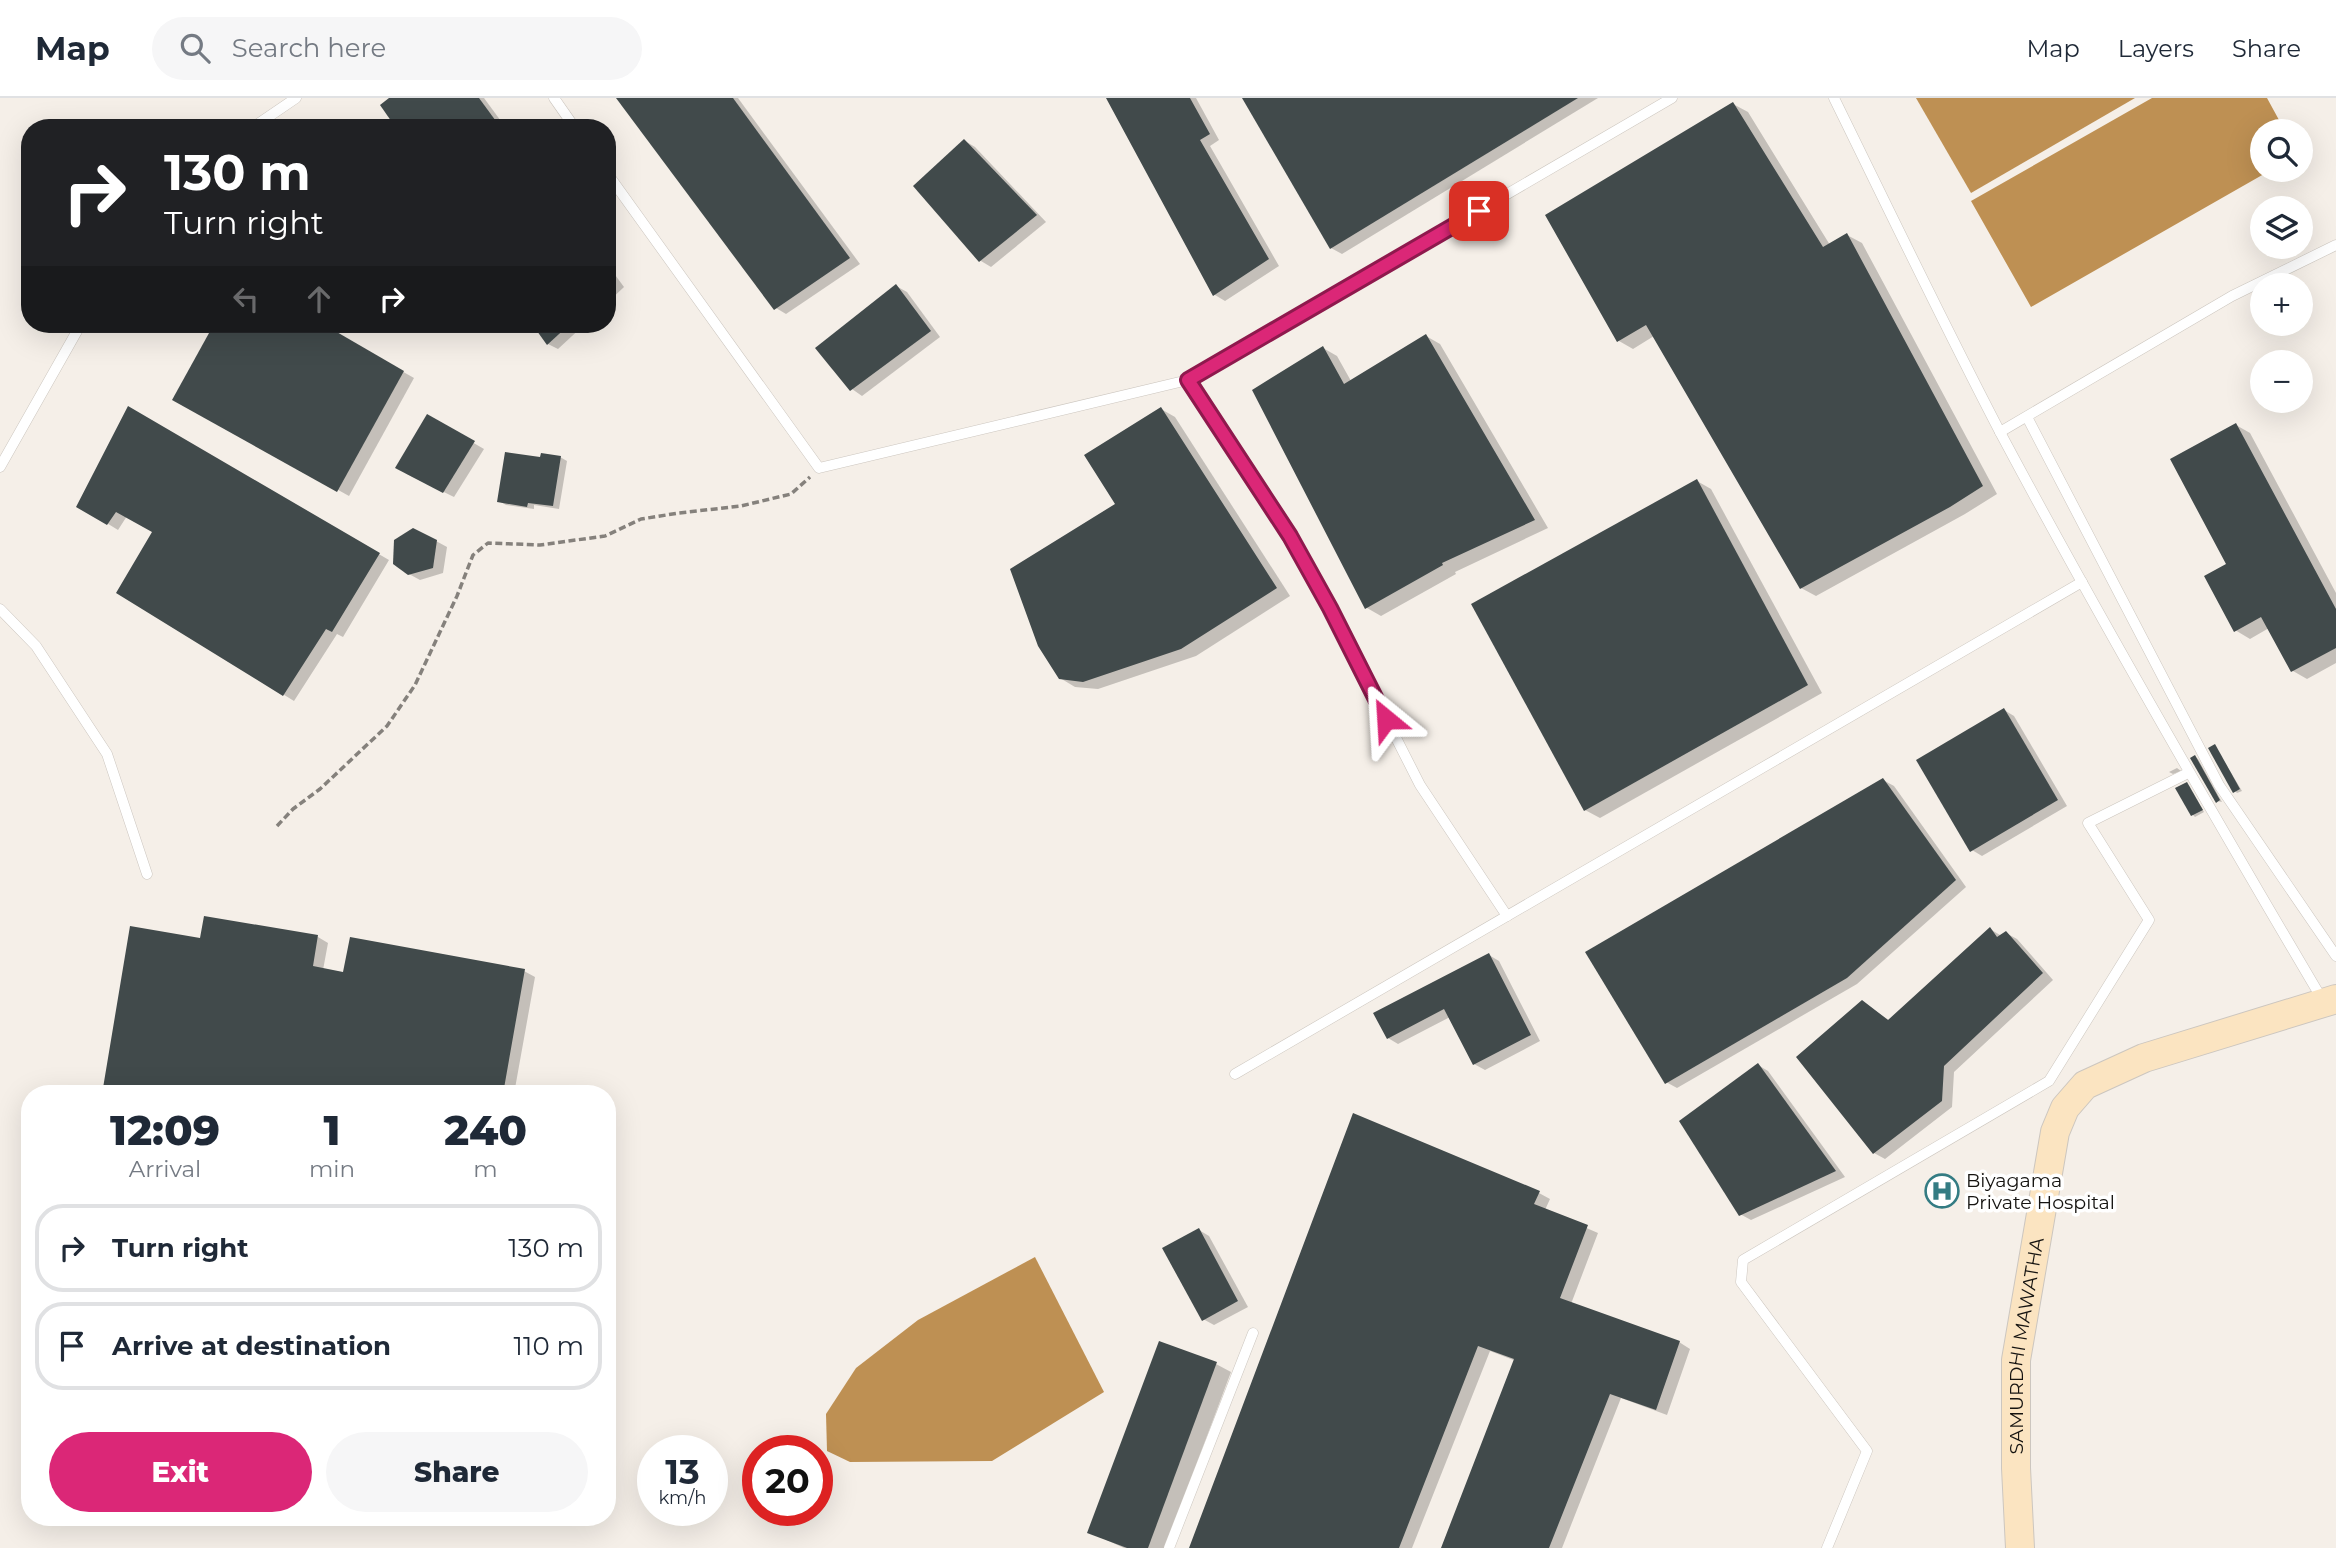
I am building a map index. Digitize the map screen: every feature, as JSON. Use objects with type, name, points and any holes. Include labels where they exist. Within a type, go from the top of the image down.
[{"type":"main road","name":"SAMURDHI MAWATHA","points":[[2020,1548],[2016,1468],[2016,1360],[2055,1132],[2065,1108],[2085,1085],[2144,1058],[2330,1001]]},
{"type":"lane","points":[[265,119],[296,98]]},
{"type":"lane","points":[[554,98],[569,119]]},
{"type":"lane","points":[[616,186],[819,468],[1188,380],[1672,98]]},
{"type":"lane","points":[[1834,98],[2000,432],[2082,582],[2188,773],[2330,1001]]},
{"type":"lane","points":[[2000,432],[2232,296],[2335,249]]},
{"type":"lane","points":[[0,467],[76,333]]},
{"type":"lane","points":[[1188,380],[1290,536],[1330,608],[1420,785],[1507,916]]},
{"type":"lane","points":[[2027,417],[2219,785],[2336,956]]},
{"type":"lane","points":[[1235,1074],[2082,582]]},
{"type":"lane","points":[[0,609],[36,646],[107,754],[146,874]]},
{"type":"lane","points":[[1828,1548],[1867,1451],[1741,1282],[1743,1260],[2049,1081],[2149,920],[2088,823],[2188,773]]},
{"type":"lane","points":[[1169,1548],[1253,1333]]},
{"type":"path","points":[[276,826],[387,726],[415,685],[473,555],[488,543],[540,545],[605,536],[641,519],[741,506],[791,494],[819,468]]},
{"type":"shaded area","points":[[1916,98],[2135,98],[1971,193]]},
{"type":"shaded area","points":[[2152,98],[2267,98],[2278,119],[2250,119],[2250,182],[2031,307],[1971,201]]},
{"type":"shaded area","points":[[1035,1257],[1104,1392],[992,1461],[850,1462],[833,1454],[833,1435],[827,1435],[826,1414],[856,1368],[918,1320]]},
{"type":"building","points":[[389,98],[479,98],[494,119],[390,119],[380,105]]},
{"type":"building","points":[[616,98],[733,98],[850,258],[774,310]]},
{"type":"building","points":[[1106,98],[1190,98],[1210,134],[1200,140],[1269,259],[1213,296]]},
{"type":"building","points":[[1242,98],[1578,98],[1330,249]]},
{"type":"building","points":[[1733,102],[1823,247],[1847,233],[1983,486],[1950,507],[1800,589],[1646,325],[1617,342],[1545,215]]},
{"type":"building","points":[[964,139],[1037,215],[979,262],[913,186]]},
{"type":"building","points":[[896,284],[931,331],[850,391],[815,348]]},
{"type":"building","points":[[209,333],[339,333],[404,371],[337,492],[172,400]]},
{"type":"building","points":[[538,333],[560,333],[547,345]]},
{"type":"building","points":[[1426,334],[1535,520],[1442,563],[1443,565],[1365,609],[1252,390],[1323,346],[1344,384]]},
{"type":"building","points":[[128,406],[380,553],[332,632],[326,629],[283,696],[116,593],[152,532],[116,512],[107,525],[76,507]]},
{"type":"building","points":[[1161,407],[1277,588],[1181,649],[1083,682],[1059,679],[1038,646],[1010,569],[1115,504],[1084,455]]},
{"type":"building","points":[[427,414],[475,441],[443,493],[395,468]]},
{"type":"building","points":[[2236,423],[2336,609],[2336,648],[2291,672],[2261,617],[2234,632],[2204,576],[2226,564],[2170,459]]},
{"type":"building","points":[[505,452],[540,457],[541,453],[561,456],[553,506],[528,503],[527,507],[497,502]]},
{"type":"building","points":[[1697,479],[1808,685],[1584,811],[1471,604]]},
{"type":"building","points":[[413,528],[437,540],[433,568],[408,575],[393,564],[394,540]]},
{"type":"building","points":[[2004,708],[2058,800],[1970,852],[1916,760]]},
{"type":"building","points":[[2215,744],[2240,789],[2233,793],[2208,748]]},
{"type":"building","points":[[2195,755],[2220,800],[2216,803],[2190,758]]},
{"type":"building","points":[[1883,778],[1956,880],[1847,978],[1665,1084],[1585,952]]},
{"type":"building","points":[[2187,782],[2203,810],[2191,816],[2175,788]]},
{"type":"building","points":[[204,916],[318,935],[313,966],[343,972],[350,937],[525,969],[505,1085],[104,1085],[130,926],[200,938]]},
{"type":"building","points":[[1990,927],[1997,937],[2006,931],[2043,973],[1944,1066],[1942,1101],[1873,1154],[1796,1057],[1862,1000],[1888,1020]]},
{"type":"building","points":[[1489,953],[1531,1035],[1473,1065],[1444,1009],[1387,1039],[1373,1013]]},
{"type":"building","points":[[1758,1063],[1836,1171],[1739,1216],[1679,1121]]},
{"type":"building","points":[[1353,1113],[1540,1191],[1534,1204],[1588,1225],[1560,1298],[1680,1341],[1656,1410],[1610,1394],[1549,1548],[1441,1548],[1514,1359],[1478,1346],[1399,1548],[1189,1548]]},
{"type":"building","points":[[1199,1228],[1238,1301],[1202,1321],[1162,1248]]},
{"type":"building","points":[[1159,1341],[1217,1362],[1148,1548],[1127,1548],[1087,1533]]},
{"type":"place","name":"Biyagama Private Hospital","points":[[1942,1191]]},
{"type":"route","points":[[1386,719],[1290,536],[1188,380],[1479,211]]}]
